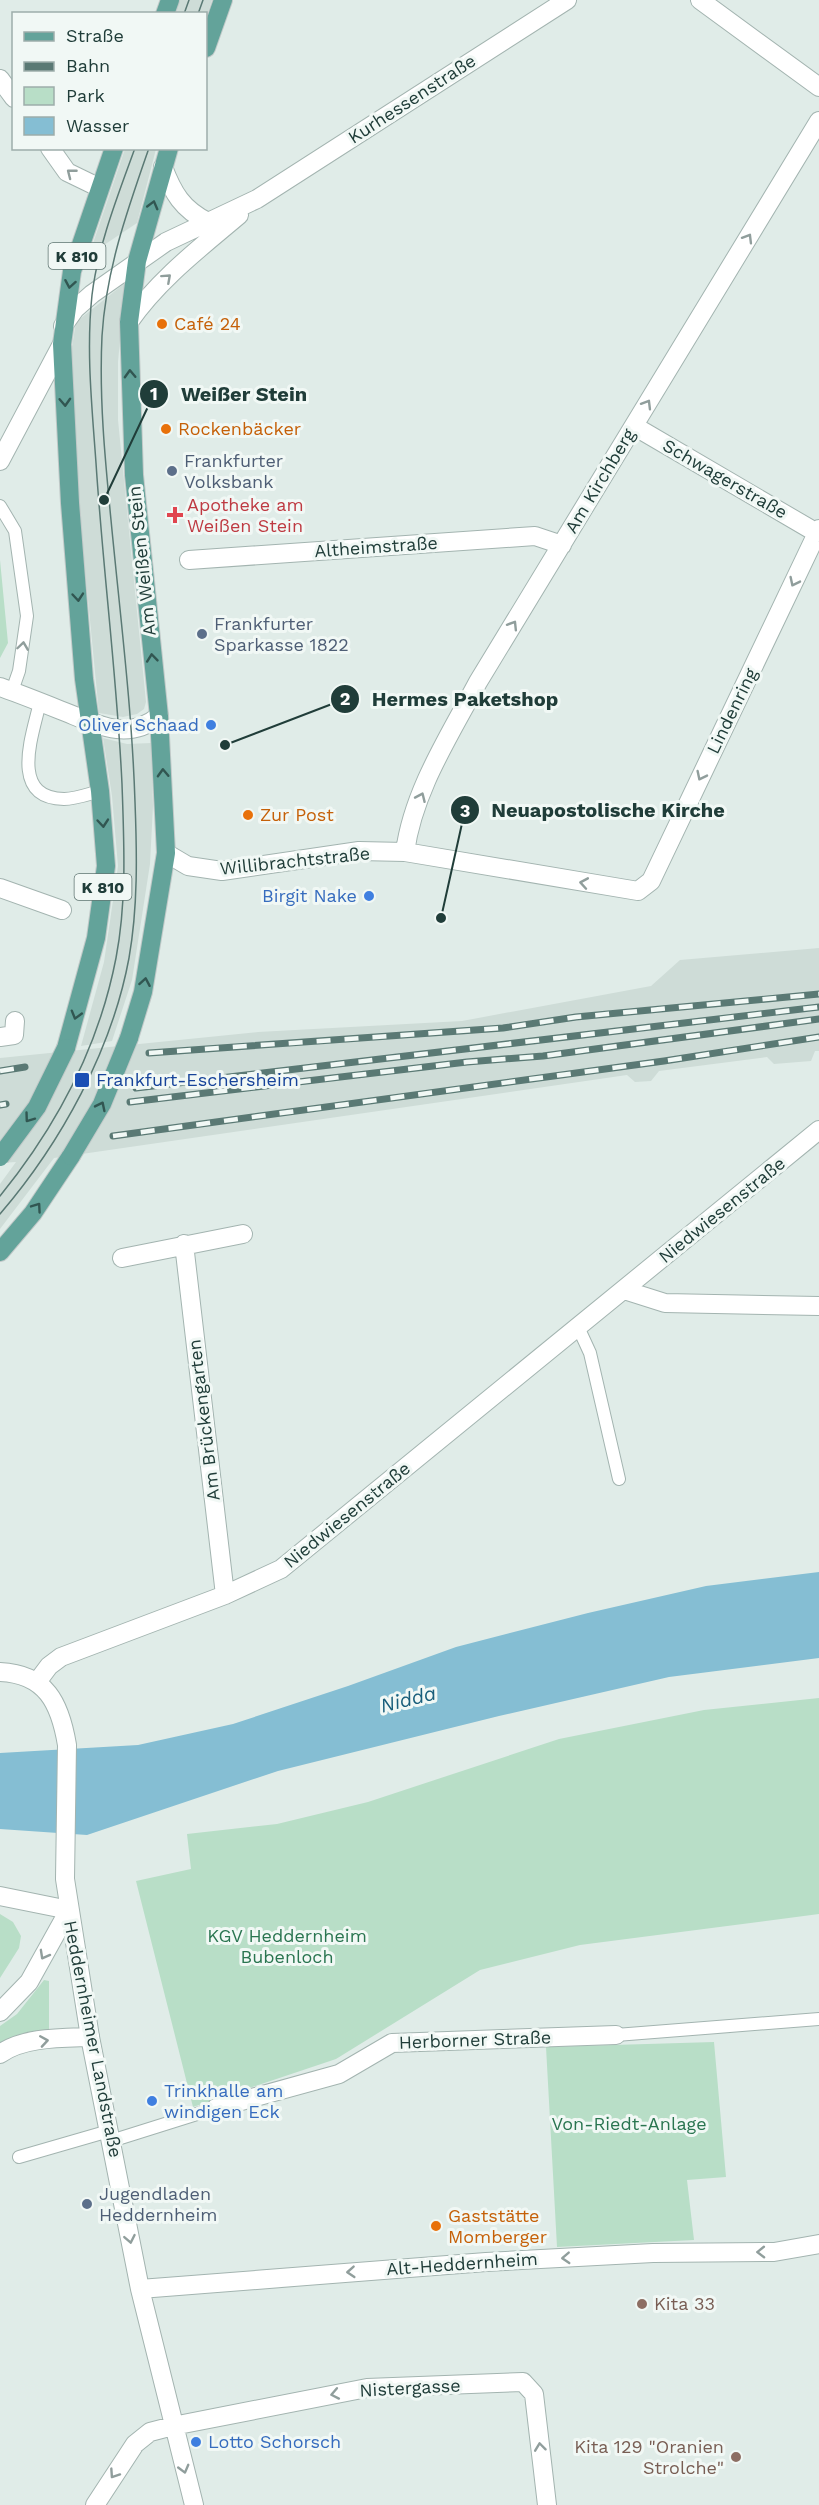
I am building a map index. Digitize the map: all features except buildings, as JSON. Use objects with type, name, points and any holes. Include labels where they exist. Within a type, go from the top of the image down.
[{"type":"main road","points":[[207,45],[223,0]]},
{"type":"main road","name":"K 810","points":[[0,1157],[36,1107],[66,1048],[94,948],[106,866],[100,791],[90,723],[70,503],[62,335],[72,271],[113,150]]},
{"type":"main road","name":"Am Weißen Stein","points":[[0,1252],[33,1213],[102,1104],[129,1038],[143,992],[166,853],[159,716],[134,475],[129,322],[137,261],[169,150]]},
{"type":"street","name":"Kurhessenstraße","points":[[0,461],[75,309],[92,294],[166,242],[257,199],[567,0]]},
{"type":"street","points":[[700,0],[819,87]]},
{"type":"street","points":[[0,79],[12,95]]},
{"type":"street","name":"Am Kirchberg","points":[[405,852],[408,825],[436,761],[478,682],[819,122]]},
{"type":"street","points":[[51,150],[67,172],[100,189]]},
{"type":"street","points":[[163,167],[172,190],[183,206],[208,222]]},
{"type":"street","name":"Kurhessenstraße","points":[[129,322],[161,282],[257,199]]},
{"type":"street","name":"Schwagerstraße","points":[[634,426],[818,531]]},
{"type":"street","name":"Lindenring","points":[[641,889],[651,881],[818,531]]},
{"type":"street","name":"Altheimstraße","points":[[189,560],[535,536],[562,545]]},
{"type":"street","points":[[6,689],[90,723],[132,730],[150,724],[159,716]]},
{"type":"street","name":"Willibrachtstraße","points":[[166,853],[188,866],[222,872],[359,851],[405,852],[633,891],[641,889]]},
{"type":"street","points":[[0,888],[62,910]]},
{"type":"street","points":[[0,1037],[14,1035],[15,1021]]},
{"type":"street","name":"Niedwiesenstraße","points":[[37,1682],[49,1666],[61,1657],[225,1596],[281,1569],[819,1130]]},
{"type":"street","points":[[122,1258],[243,1234]]},
{"type":"street","name":"Am Brückengarten","points":[[184,1244],[225,1596]]},
{"type":"street","points":[[624,1290],[665,1303],[819,1306]]},
{"type":"street","points":[[0,1672],[19,1672],[37,1682]]},
{"type":"street","name":"Heddernheimer Landstraße","points":[[37,1682],[46,1689],[63,1723],[67,1745],[63,1846],[69,1910],[90,2037],[140,2289],[194,2505]]},
{"type":"street","points":[[0,1896],[69,1910],[29,1982],[0,2012]]},
{"type":"street","name":"Herborner Straße","points":[[216,2108],[339,2074],[392,2043],[616,2035]]},
{"type":"street","points":[[0,2054],[6,2049],[38,2041],[90,2037]]},
{"type":"street","name":"Alt-Heddernheim","points":[[140,2289],[486,2262],[653,2253],[774,2252],[819,2244]]},
{"type":"street","name":"Nistergasse","points":[[94,2505],[135,2444],[150,2432],[367,2388],[523,2382],[534,2394],[547,2505]]},
{"type":"lane","points":[[0,506],[15,531],[27,616],[19,671],[6,689]]},
{"type":"lane","points":[[40,702],[27,765],[33,786],[40,793],[64,799],[100,791]]},
{"type":"lane","points":[[578,1327],[590,1353],[619,1479]]},
{"type":"lane","name":"Herborner Straße","points":[[616,2035],[819,2019]]},
{"type":"lane","name":"Herborner Straße","points":[[20,2157],[216,2108]]},
{"type":"shaded area","points":[[177,0],[212,0],[207,15],[207,12],[173,12]]},
{"type":"shaded area","points":[[125,150],[156,150],[137,223],[89,255]]},
{"type":"shaded area","points":[[125,283],[118,362],[118,420],[146,702],[144,709],[137,714],[123,717],[99,713],[77,486],[71,353],[76,322]]},
{"type":"shaded area","points":[[103,738],[127,744],[151,743],[153,806],[150,864],[132,980],[112,1041],[81,1046],[104,962],[118,866],[112,796]]},
{"type":"shaded area","points":[[819,948],[819,1051],[815,1051],[811,1061],[774,1064],[767,1057],[659,1071],[651,1081],[635,1082],[627,1075],[54,1158],[0,1229],[0,1184],[16,1162],[0,1163],[0,1058],[258,1032],[462,1021],[651,986],[680,960]]},
{"type":"green space","points":[[0,560],[8,643],[0,658]]},
{"type":"green space","name":"KGV Heddernheim Bubenloch","points":[[819,1698],[819,1914],[580,1945],[480,1970],[336,2059],[193,2107],[136,1881],[191,1869],[187,1834],[277,1824],[368,1802],[559,1739],[704,1710]]},
{"type":"green space","points":[[0,1914],[13,1922],[21,1936],[19,1948],[0,1978]]},
{"type":"green space","points":[[44,1980],[49,1981],[49,2030],[0,2045],[0,2026],[17,2014]]},
{"type":"green space","name":"Von-Riedt-Anlage","points":[[714,2042],[726,2177],[687,2180],[694,2240],[557,2247],[546,2047]]},
{"type":"water","name":"Nidda","points":[[819,1572],[819,1658],[669,1677],[499,1716],[278,1771],[87,1835],[0,1829],[0,1753],[138,1745],[233,1724],[456,1647],[588,1613],[706,1586]]},
{"type":"tram line","points":[[185,12],[189,0]]},
{"type":"tram line","points":[[199,12],[203,0]]},
{"type":"tram line","points":[[0,1196],[57,1114],[87,1054],[108,991],[116,958],[122,915],[124,871],[122,784],[90,379],[90,316],[95,276],[109,220],[134,150]]},
{"type":"tram line","points":[[0,1214],[44,1157],[81,1094],[97,1061],[121,993],[132,939],[136,822],[128,696],[105,451],[101,359],[104,312],[113,264],[148,150]]},
{"type":"railway","points":[[149,1053],[503,1028],[576,1017],[819,994]]},
{"type":"railway","points":[[136,1088],[819,1007]]},
{"type":"railway","points":[[130,1102],[467,1062],[543,1056],[819,1019]]},
{"type":"railway","points":[[113,1136],[664,1061],[819,1037]]},
{"type":"railway","points":[[0,1071],[25,1067]]},
{"type":"railway","points":[[0,1105],[6,1104]]},
{"type":"place","name":"Café 24","points":[[162,324]]},
{"type":"place","name":"Rockenbäcker","points":[[166,429]]},
{"type":"place","name":"Frankfurter Volksbank","points":[[172,471]]},
{"type":"place","name":"Weißer Stein","points":[[104,500]]},
{"type":"place","name":"Apotheke am Weißen Stein","points":[[175,515]]},
{"type":"place","name":"Frankfurter Sparkasse 1822","points":[[202,634]]},
{"type":"place","name":"Oliver Schaad","points":[[211,725]]},
{"type":"place","name":"Hermes Paketshop","points":[[225,745]]},
{"type":"place","name":"Zur Post","points":[[248,815]]},
{"type":"place","name":"Birgit Nake","points":[[369,896]]},
{"type":"place","name":"Neuapostolische Kirche","points":[[441,918]]},
{"type":"place","name":"Frankfurt-Eschersheim","points":[[82,1080]]},
{"type":"place","name":"Trinkhalle am windigen Eck","points":[[152,2101]]},
{"type":"place","name":"Jugendladen Heddernheim","points":[[87,2204]]},
{"type":"place","name":"Gaststätte Momberger","points":[[436,2226]]},
{"type":"place","name":"Kita 33","points":[[642,2304]]},
{"type":"place","name":"Lotto Schorsch","points":[[196,2442]]},
{"type":"place","name":"Kita 129 \"Oranien Strolche\"","points":[[736,2457]]}]
